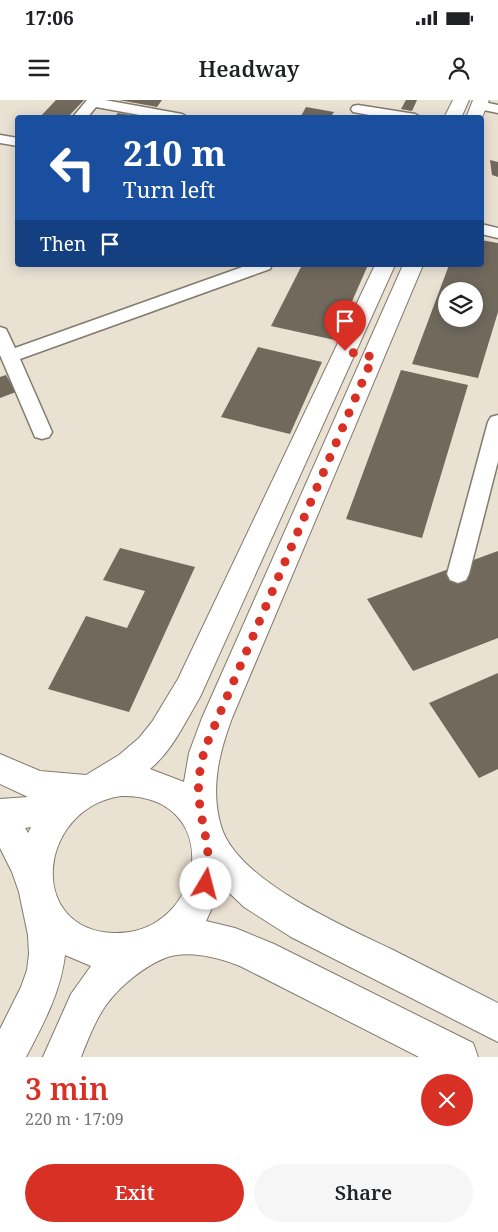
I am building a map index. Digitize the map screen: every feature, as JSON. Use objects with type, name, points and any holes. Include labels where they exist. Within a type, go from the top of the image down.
[{"type":"street","points":[[82,115],[94,101],[165,115],[177,100]]},
{"type":"street","points":[[454,115],[461,100]]},
{"type":"street","points":[[478,108],[498,109]]},
{"type":"street","points":[[358,109],[396,115]]},
{"type":"street","points":[[0,139],[15,142]]},
{"type":"street","points":[[484,230],[498,233]]},
{"type":"street","points":[[10,356],[258,267]]},
{"type":"street","points":[[6,1057],[32,1005],[46,969],[48,946],[35,874],[36,856],[42,839],[62,809],[144,754],[163,730],[189,688],[384,267]]},
{"type":"street","points":[[62,1057],[92,993],[112,970],[129,957],[174,931],[188,917],[199,901],[206,884],[210,866],[209,848],[199,798],[199,774],[205,748],[412,267]]},
{"type":"street","points":[[0,334],[42,432]]},
{"type":"street","points":[[345,351],[373,357]]},
{"type":"street","points":[[458,574],[498,422]]},
{"type":"street","points":[[0,769],[38,786],[92,789]]},
{"type":"street","points":[[0,814],[23,814],[108,783],[126,780],[143,781],[159,786],[174,793],[187,803],[198,816],[218,855],[234,875],[259,896],[285,913],[498,1023]]},
{"type":"street","points":[[0,821],[10,832],[18,846],[43,908],[53,923],[66,936],[82,945],[100,950],[120,951],[139,948],[157,941],[192,936],[234,944],[459,1057]]},
{"type":"building","points":[[56,100],[84,100],[70,115],[42,115]]},
{"type":"building","points":[[119,100],[162,100],[157,107]]},
{"type":"building","points":[[406,100],[417,100],[412,111],[401,109]]},
{"type":"building","points":[[306,107],[334,112],[332,115],[302,115]]},
{"type":"building","points":[[490,160],[498,162],[498,177],[492,175]]},
{"type":"building","points":[[484,241],[498,243],[498,312],[478,378],[412,364],[438,294],[438,327],[483,327],[483,282],[443,282],[448,267],[484,267]]},
{"type":"building","points":[[301,267],[367,267],[335,340],[271,326]]},
{"type":"building","points":[[258,347],[322,362],[290,434],[221,417]]},
{"type":"building","points":[[401,370],[468,385],[422,538],[346,519]]},
{"type":"building","points":[[6,375],[16,392],[0,398],[0,377]]},
{"type":"building","points":[[120,548],[195,567],[129,712],[48,689],[86,616],[127,628],[145,591],[103,580]]},
{"type":"building","points":[[498,551],[498,638],[413,671],[367,599]]},
{"type":"building","points":[[498,673],[498,769],[479,778],[429,703]]},
{"type":"route","points":[[206,884],[210,866],[209,848],[199,798],[199,774],[205,748],[216,718],[373,357],[345,351]]}]
